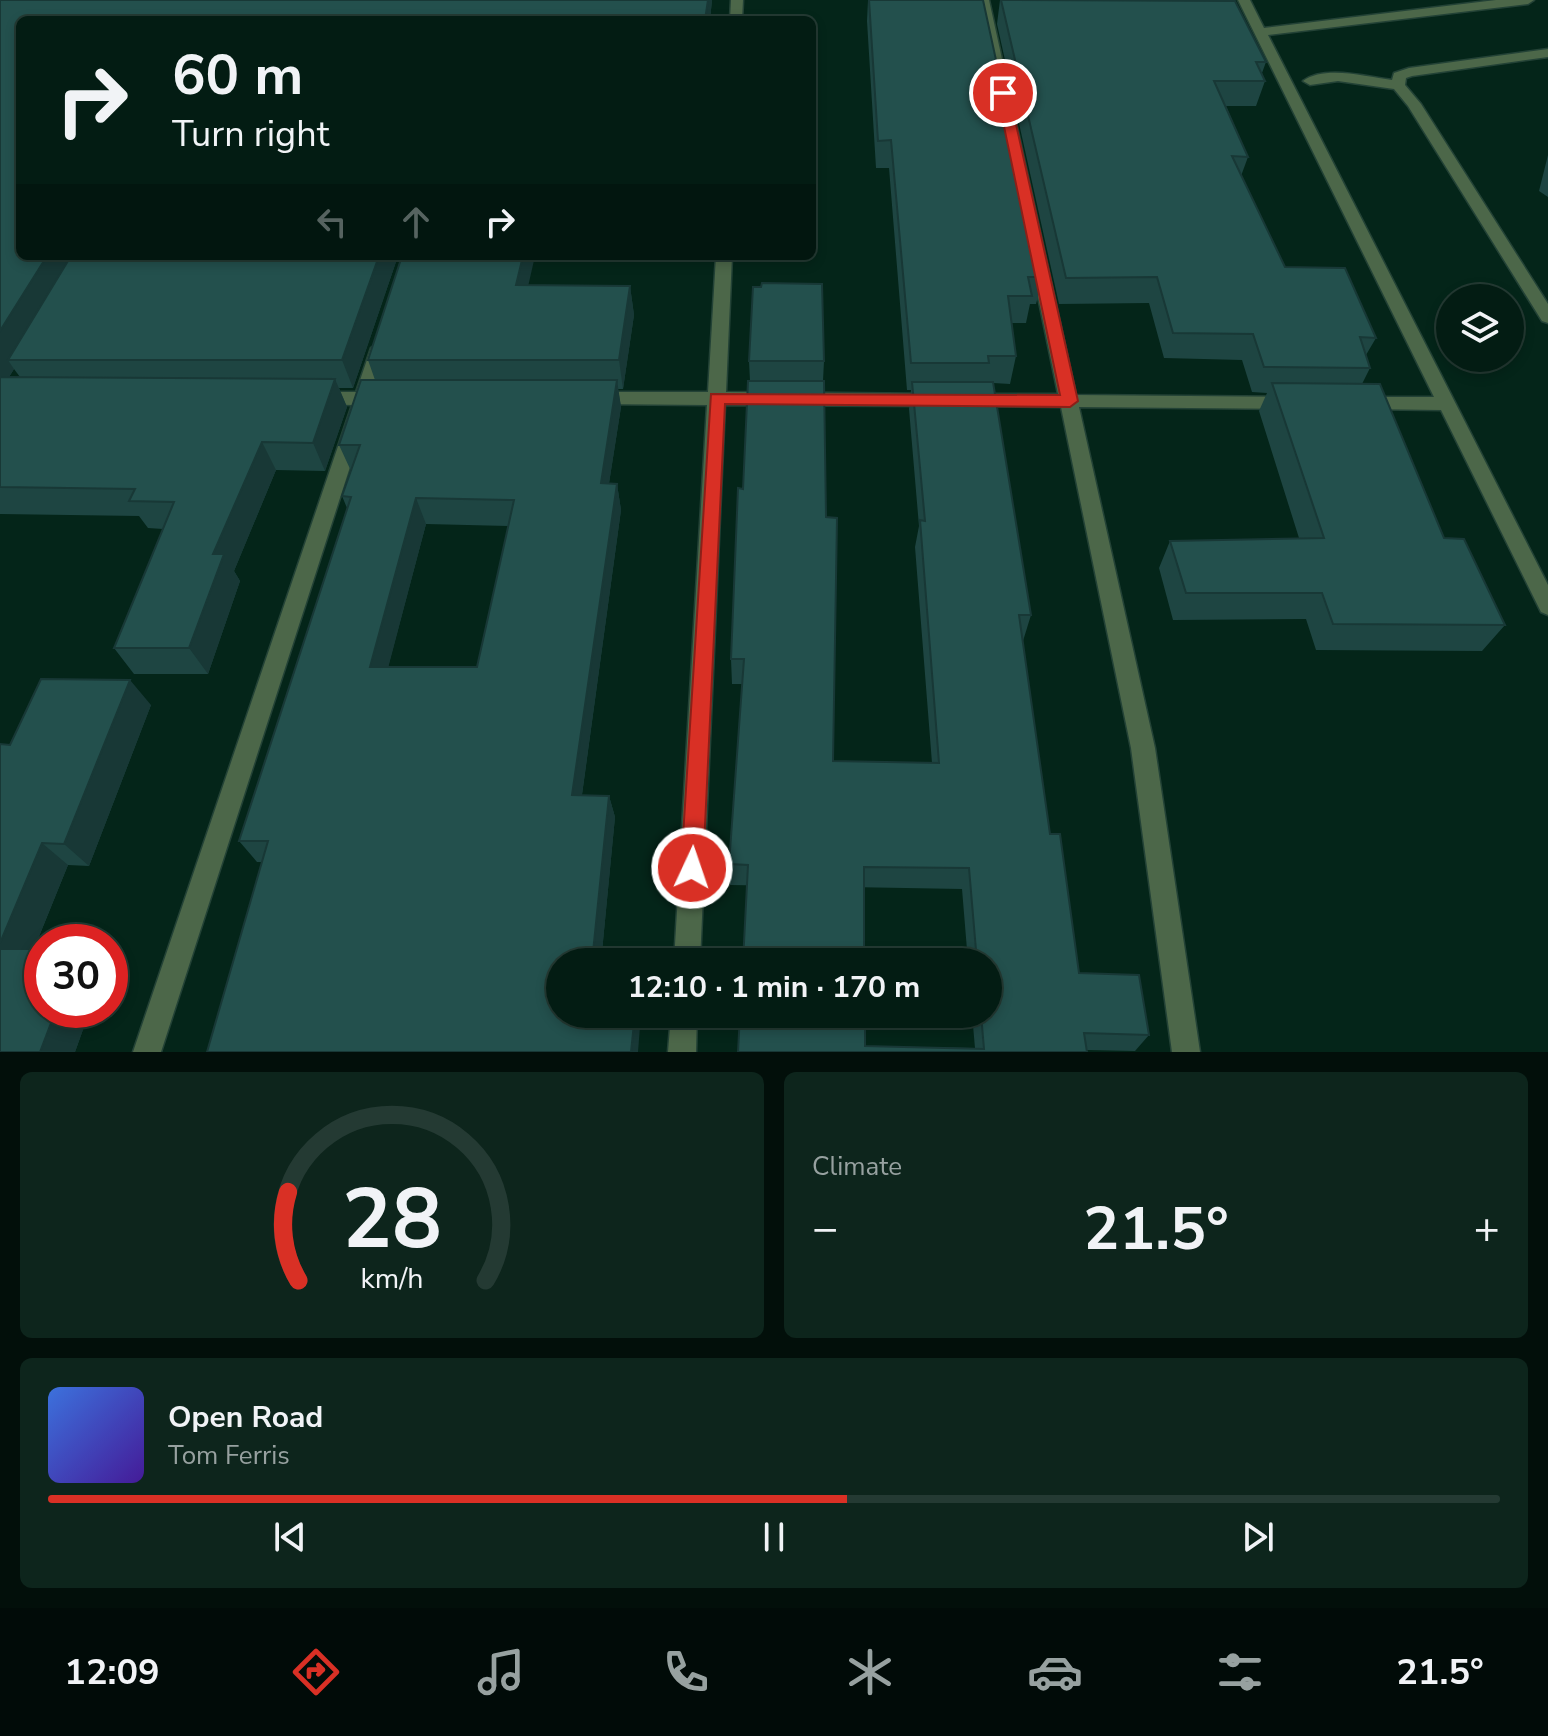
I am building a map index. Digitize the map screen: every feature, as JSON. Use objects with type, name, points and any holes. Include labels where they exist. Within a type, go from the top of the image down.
[{"type":"street","points":[[983,0],[1143,748],[1186,1052]]},
{"type":"street","points":[[1244,0],[1548,606]]},
{"type":"street","points":[[1260,32],[1528,0]]},
{"type":"street","points":[[1398,85],[1399,76],[1409,72],[1548,53]]},
{"type":"street","points":[[1310,81],[1338,77],[1398,85],[1414,104],[1548,317]]},
{"type":"street","points":[[688,948],[724,260]]},
{"type":"street","points":[[147,1052],[386,327]]},
{"type":"street","points":[[302,398],[395,399]]},
{"type":"street","points":[[579,398],[1305,403]]},
{"type":"street","points":[[1336,403],[1446,404]]},
{"type":"street","points":[[682,1052],[683,1028]]},
{"type":"building","points":[[0,0],[708,0],[706,16],[16,16],[16,260],[44,260],[0,331]]},
{"type":"building","points":[[869,0],[983,0],[1043,277],[1028,277],[1032,296],[1008,296],[1016,356],[988,356],[989,363],[911,363],[891,140],[878,141]]},
{"type":"building","points":[[1001,0],[1235,1],[1266,62],[1256,62],[1265,81],[1214,81],[1248,157],[1232,156],[1285,267],[1345,268],[1376,338],[1360,337],[1370,368],[1264,367],[1253,334],[1173,333],[1157,277],[1066,278]]},
{"type":"building","points":[[69,260],[378,260],[342,360],[8,360]]},
{"type":"building","points":[[401,260],[522,260],[516,285],[630,286],[619,360],[368,360]]},
{"type":"building","points":[[762,283],[822,284],[824,361],[749,361],[753,287],[761,287]]},
{"type":"building","points":[[0,377],[335,379],[313,443],[262,442],[213,554],[224,554],[189,648],[114,648],[174,502],[129,501],[135,489],[0,487]]},
{"type":"building","points":[[361,380],[617,380],[601,483],[617,484],[572,795],[609,796],[593,948],[546,948],[546,1028],[634,1028],[631,1052],[207,1052],[268,841],[239,841],[351,497],[342,496],[360,445],[339,445]],"holes":[[[416,498],[514,500],[477,667],[370,667]]]},
{"type":"building","points":[[748,381],[824,381],[826,517],[837,518],[833,761],[939,763],[920,520],[925,521],[912,382],[993,382],[1031,615],[1019,615],[1050,834],[1060,834],[1079,973],[1139,975],[1149,1035],[1084,1033],[1087,1052],[738,1052],[739,1028],[865,1028],[865,1046],[984,1049],[982,1028],[1002,1028],[1002,948],[976,948],[969,868],[864,867],[864,948],[744,948],[748,865],[729,864],[744,659],[731,659],[738,488],[743,489]]},
{"type":"building","points":[[1272,383],[1380,384],[1444,538],[1464,539],[1505,625],[1333,624],[1322,593],[1186,593],[1170,541],[1324,538]]},
{"type":"building","points":[[41,679],[130,680],[64,844],[42,843],[0,943],[0,744],[10,745]]},
{"type":"building","points":[[0,949],[24,949],[24,1028],[49,1028],[40,1052],[0,1052]]},
{"type":"route","points":[[692,868],[717,398],[1070,401],[1003,93]]}]
